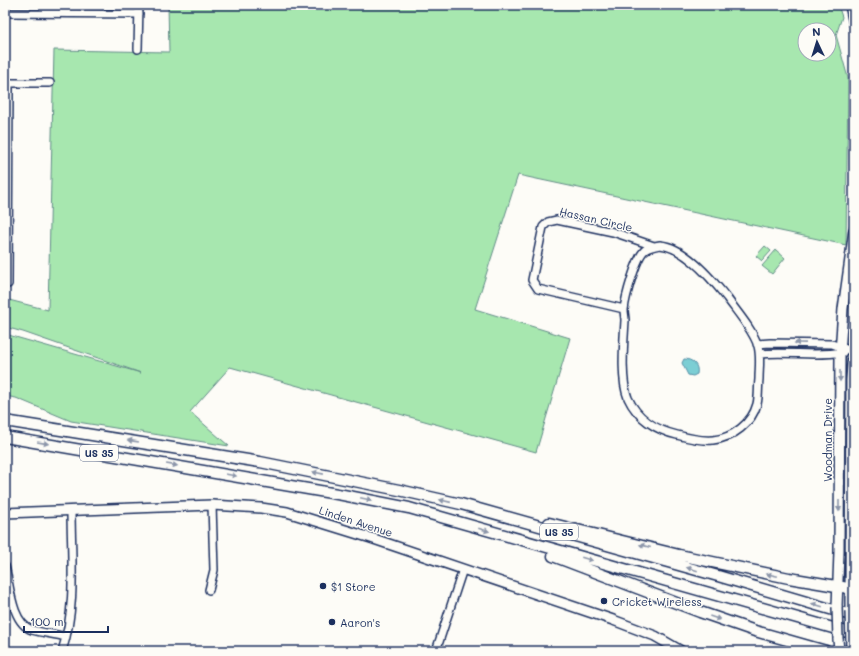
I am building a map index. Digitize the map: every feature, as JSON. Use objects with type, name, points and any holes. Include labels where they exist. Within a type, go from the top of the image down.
[{"type":"highway","name":"US 35","points":[[5,421],[260,462],[319,473],[461,504],[852,614]]},
{"type":"highway","name":"US 35","points":[[5,437],[343,494],[409,508],[852,642]]},
{"type":"highway","points":[[461,504],[564,526],[686,557],[789,578],[852,588]]},
{"type":"highway","points":[[509,537],[700,612],[755,631],[826,651]]},
{"type":"main road","points":[[850,5],[854,24]]},
{"type":"main road","name":"Woodman Drive","points":[[839,651],[837,607],[839,565],[840,350],[843,309],[854,230]]},
{"type":"main road","points":[[852,642],[852,588],[850,554],[852,351],[854,335]]},
{"type":"main road","name":"Linden Avenue","points":[[5,513],[212,505],[261,508],[287,512],[362,535],[620,622],[655,636],[681,651]]},
{"type":"street","points":[[138,48],[139,5]]},
{"type":"street","points":[[5,13],[139,14]]},
{"type":"street","points":[[8,284],[7,83],[50,83]]},
{"type":"street","name":"Hassan Circle","points":[[624,310],[538,289],[532,280],[543,227],[548,222],[557,220],[613,232],[654,246]]},
{"type":"street","points":[[665,245],[672,248],[686,257],[708,275],[733,307],[755,339],[760,354],[758,398],[756,406],[748,421],[740,429],[727,436],[713,440],[702,440],[662,430],[645,420],[635,410],[627,396],[624,381],[624,310],[638,259],[645,250],[654,246],[665,245]]},
{"type":"street","points":[[757,344],[770,342],[832,344],[840,350],[852,351]]},
{"type":"street","points":[[760,354],[833,354],[840,350]]},
{"type":"street","points":[[209,590],[214,570],[212,505]]},
{"type":"street","points":[[62,651],[71,605],[72,566],[70,510]]},
{"type":"street","points":[[5,566],[16,614],[22,624],[31,630],[66,636]]},
{"type":"street","points":[[436,651],[463,569]]},
{"type":"green space","points":[[168,5],[838,5],[842,17],[837,32],[837,22],[797,22],[797,62],[837,62],[837,39],[848,78],[846,245],[518,175],[475,309],[570,338],[536,452],[230,367],[190,412],[229,446],[71,421],[16,398],[5,396],[5,334],[141,373],[5,327],[5,299],[48,310],[54,50],[169,52]]},
{"type":"green space","points":[[765,246],[771,251],[762,261],[756,256]]},
{"type":"green space","points":[[776,250],[785,258],[772,274],[762,266]]},
{"type":"water","points":[[684,359],[690,360],[696,365],[697,374],[693,376],[688,375],[682,363]]},
{"type":"place","name":"$1 Store","points":[[323,586]]},
{"type":"place","name":"Cricket Wireless","points":[[604,601]]},
{"type":"place","name":"Aaron's","points":[[332,622]]}]
